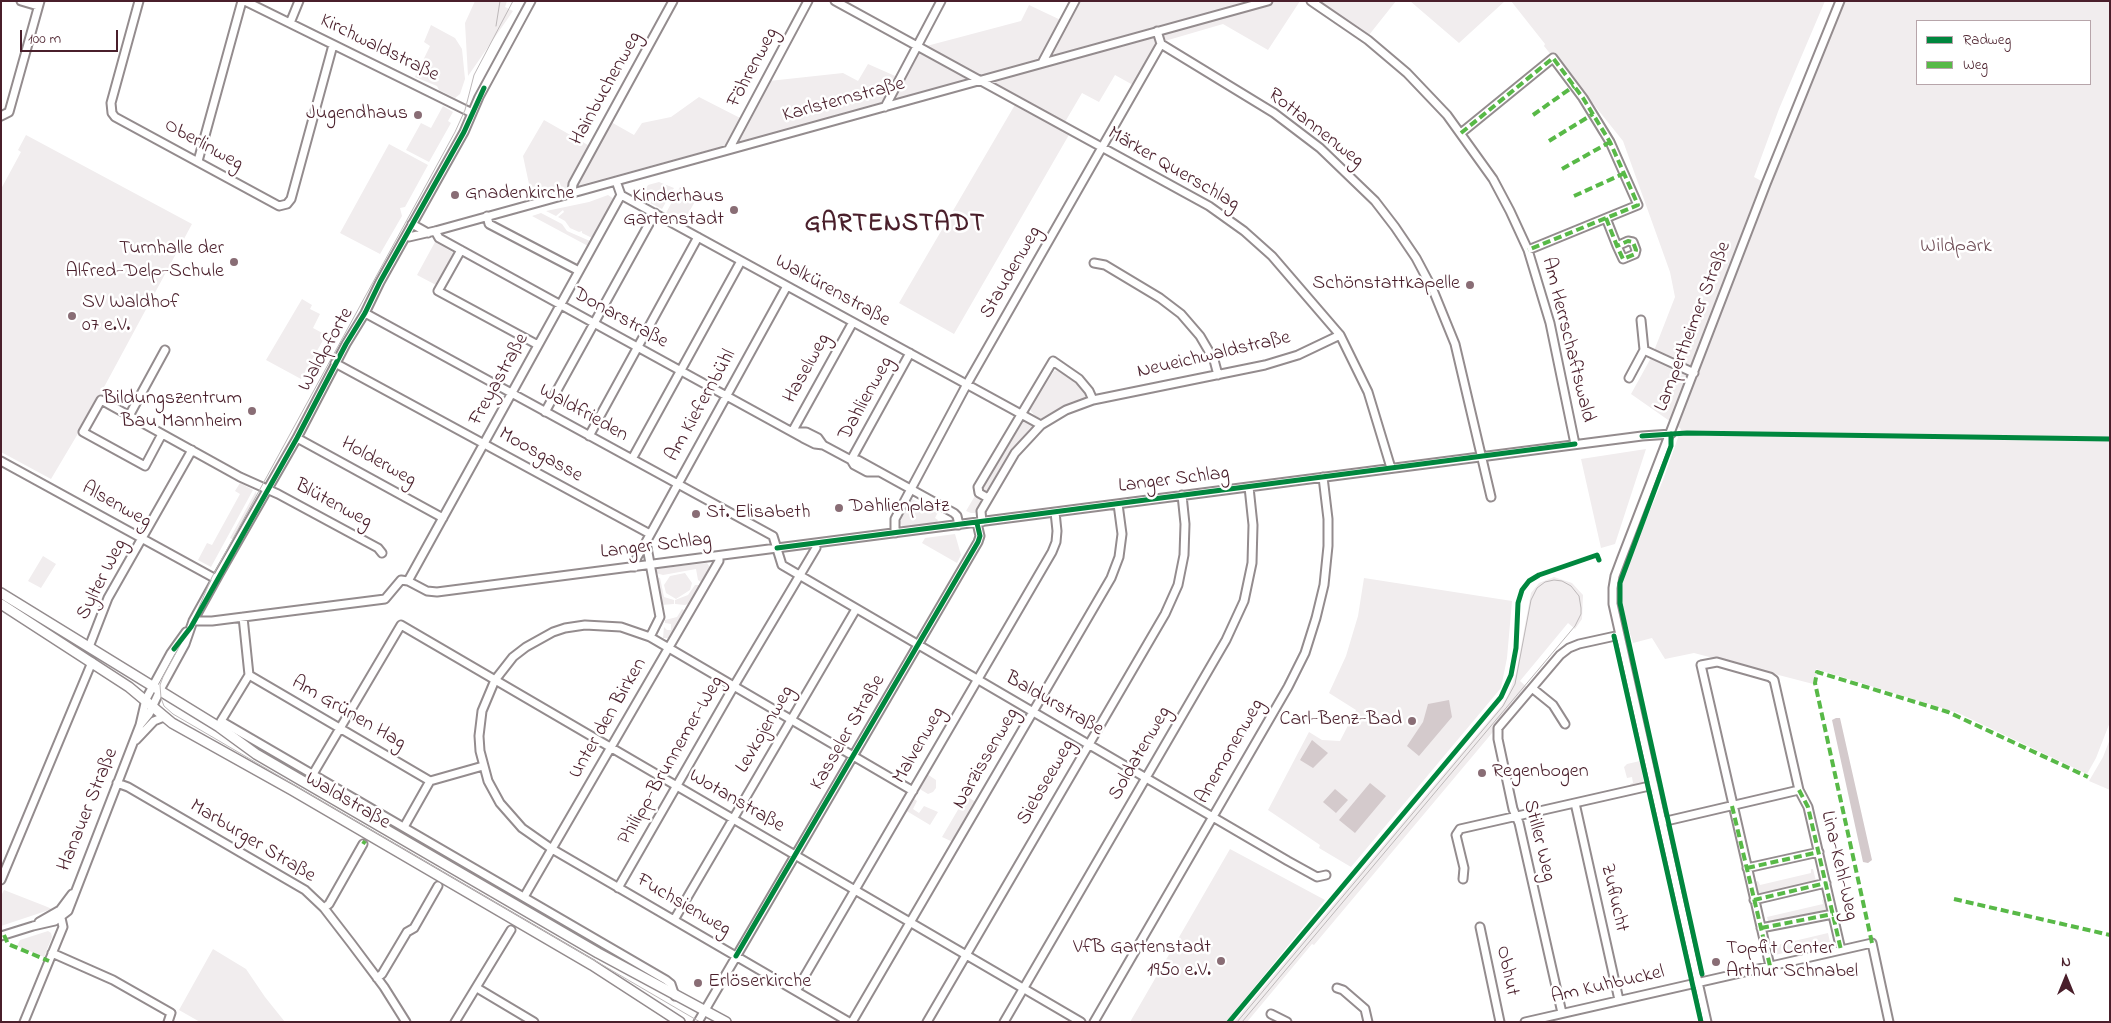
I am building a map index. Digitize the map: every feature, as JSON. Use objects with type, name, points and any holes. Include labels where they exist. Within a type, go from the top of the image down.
[{"type":"main road","name":"Waldstraße","points":[[1,593],[219,727],[256,754],[598,953],[726,1022]]},
{"type":"main road","name":"Waldstraße","points":[[1,604],[92,662],[150,702],[164,717],[584,960],[680,1022]]},
{"type":"street","points":[[3,116],[10,110],[39,4],[21,1]]},
{"type":"street","name":"Oberlinweg","points":[[139,1],[111,103],[111,111],[115,117],[277,205],[287,204],[291,199],[333,45]]},
{"type":"street","points":[[198,161],[243,1]]},
{"type":"street","name":"Kirchwaldstraße","points":[[243,1],[472,113]]},
{"type":"street","points":[[290,24],[299,1]]},
{"type":"street","name":"Waldpforte","points":[[156,689],[174,648],[192,624],[266,489],[297,438],[336,363],[464,132],[472,113],[531,1]]},
{"type":"street","name":"Hainbuchenweg","points":[[572,192],[573,184],[673,1]]},
{"type":"street","name":"Föhrenweg","points":[[729,149],[808,1]]},
{"type":"street","name":"Märker Querschlag","points":[[835,1],[1209,206],[1244,231],[1272,256],[1340,335],[1366,389],[1380,428],[1391,468]]},
{"type":"street","points":[[885,107],[941,1]]},
{"type":"street","points":[[1042,63],[1075,1]]},
{"type":"street","name":"Karlsternstraße","points":[[406,236],[432,232],[1258,2],[1268,1]]},
{"type":"street","name":"Am Herrschaftswald","points":[[1311,1],[1388,56],[1435,101],[1461,133],[1492,179],[1510,211],[1528,250],[1550,323],[1575,444]]},
{"type":"street","name":"Lampertheimer Straße","points":[[1707,1022],[1613,604],[1615,576],[1766,184],[1840,1]]},
{"type":"street","points":[[1157,31],[1161,44]]},
{"type":"street","name":"Staudenweg","points":[[896,533],[895,519],[966,384],[1161,44]]},
{"type":"street","name":"Rottannenweg","points":[[1161,44],[1274,113],[1320,148],[1375,201],[1395,227],[1416,258],[1433,290],[1455,344],[1491,497]]},
{"type":"street","points":[[1461,133],[1553,58],[1583,98],[1610,142],[1638,205],[1528,250]]},
{"type":"street","points":[[616,181],[621,195]]},
{"type":"street","name":"Walkürenstraße","points":[[621,195],[1041,425]]},
{"type":"street","name":"Freyastraße","points":[[408,581],[621,195]]},
{"type":"street","points":[[545,412],[655,213]]},
{"type":"street","points":[[487,216],[489,224],[579,272]]},
{"type":"street","points":[[1606,218],[1617,246]]},
{"type":"street","points":[[412,224],[432,232]]},
{"type":"street","name":"Donarstraße","points":[[432,232],[437,237],[792,432],[806,432],[818,438],[823,445],[852,460],[854,465],[867,472],[879,472],[954,513],[957,516],[959,525]]},
{"type":"street","points":[[589,436],[698,237]]},
{"type":"street","points":[[461,250],[438,291],[538,345]]},
{"type":"street","points":[[632,459],[741,261]]},
{"type":"street","points":[[1094,263],[1105,265],[1160,298],[1181,314],[1200,336],[1214,360],[1218,375]]},
{"type":"street","name":"Am Kiefernbühl","points":[[635,567],[636,559],[787,286]]},
{"type":"street","name":"Waldfrieden","points":[[365,313],[773,536],[777,548]]},
{"type":"street","points":[[1629,378],[1644,350],[1641,320]]},
{"type":"street","name":"Haselweg","points":[[792,432],[853,322]]},
{"type":"street","name":"Neueichwaldstraße","points":[[980,522],[981,510],[1015,453],[1041,425],[1066,410],[1092,400],[1265,365],[1298,355],[1340,335]]},
{"type":"street","points":[[129,416],[165,350]]},
{"type":"street","points":[[1644,350],[1694,373]]},
{"type":"street","name":"Dahlienweg","points":[[852,460],[910,353]]},
{"type":"street","points":[[988,498],[979,494],[978,487],[1053,361],[1079,379],[1089,391],[1092,400]]},
{"type":"street","name":"Moosgasse","points":[[336,363],[650,534]]},
{"type":"street","name":"Blütenweg","points":[[162,434],[145,466],[83,432],[101,400],[378,548],[382,553]]},
{"type":"street","name":"Langer Schlag","points":[[408,581],[427,591],[437,592],[1575,444],[1670,434]]},
{"type":"street","name":"Holderweg","points":[[297,438],[443,518]]},
{"type":"street","name":"Sylter Weg","points":[[89,647],[108,598],[192,450]]},
{"type":"street","name":"Alsenweg","points":[[1,461],[216,579]]},
{"type":"street","name":"Anemonenweg","points":[[1094,1022],[1288,688],[1305,653],[1324,584],[1328,546],[1328,519],[1324,477]]},
{"type":"street","name":"Soldatenweg","points":[[1004,1022],[1226,640],[1244,601],[1252,563],[1249,487]]},
{"type":"street","name":"Siebseeweg","points":[[927,1022],[1165,614],[1178,585],[1184,555],[1185,524],[1182,495]]},
{"type":"street","name":"Narzissenweg","points":[[850,1022],[910,923],[1111,578],[1119,557],[1122,534],[1118,504]]},
{"type":"street","name":"Malvenweg","points":[[796,991],[1052,552],[1056,542],[1057,531],[1055,512]]},
{"type":"street","name":"Kasseler Straße","points":[[698,1022],[978,542],[980,522]]},
{"type":"street","points":[[646,542],[660,617],[650,637]]},
{"type":"street","name":"Baldurstraße","points":[[777,548],[782,565],[800,576],[1317,877],[1326,875]]},
{"type":"street","name":"Philipp-Brunnemer-Weg","points":[[618,888],[816,548]]},
{"type":"street","name":"Unter den Birken","points":[[524,897],[719,561],[719,556]]},
{"type":"street","points":[[192,624],[385,599],[401,580],[408,581]]},
{"type":"street","name":"Levkojenweg","points":[[674,920],[856,609]]},
{"type":"street","points":[[243,617],[249,675]]},
{"type":"street","name":"Fuchsienweg","points":[[850,1022],[533,837],[510,815],[494,793],[483,766],[480,751],[480,720],[485,701],[495,680],[513,658],[526,647],[553,632],[565,628],[603,625],[621,627],[650,637],[913,791]]},
{"type":"street","name":"Wotanstraße","points":[[340,728],[401,626],[1081,1022]]},
{"type":"street","name":"Stiller Weg","points":[[1562,1013],[1498,739],[1498,728],[1560,655],[1569,648],[1620,635]]},
{"type":"street","points":[[1,880],[92,662]]},
{"type":"street","name":"Lina-Kehl-Weg","points":[[1732,806],[1701,666],[1717,662],[1770,677],[1774,680],[1800,790],[1808,807],[1841,950]]},
{"type":"street","name":"Waldstraße","points":[[249,675],[222,721],[666,980],[671,984],[675,996]]},
{"type":"street","name":"Am Grünen Hag","points":[[249,675],[430,780]]},
{"type":"street","points":[[1532,688],[1553,705],[1565,724]]},
{"type":"street","name":"Hanauer Straße","points":[[2,935],[57,917],[75,890],[133,742],[156,689]]},
{"type":"street","name":"Hanauer Straße","points":[[133,742],[154,721],[164,717]]},
{"type":"street","points":[[313,774],[340,728]]},
{"type":"street","points":[[404,827],[430,780],[483,766]]},
{"type":"street","name":"Marburger Straße","points":[[118,783],[128,786],[305,890],[324,908],[378,978],[406,1022]]},
{"type":"street","points":[[1463,879],[1464,868],[1456,835],[1460,829],[1654,785]]},
{"type":"street","points":[[1662,822],[1800,790]]},
{"type":"street","name":"Zuflucht","points":[[1575,803],[1619,1000]]},
{"type":"street","points":[[1732,806],[1770,966]]},
{"type":"street","points":[[324,908],[329,904],[363,844]]},
{"type":"street","points":[[1747,868],[1819,852]]},
{"type":"street","points":[[1754,900],[1826,883]]},
{"type":"street","points":[[378,978],[407,932],[414,928],[438,886]]},
{"type":"street","points":[[1760,928],[1833,914]]},
{"type":"street","points":[[24,1022],[58,937],[57,917]]},
{"type":"street","name":"Obhut","points":[[1480,927],[1500,1022]]},
{"type":"street","points":[[455,1022],[511,930]]},
{"type":"street","name":"Lina-Kehl-Weg","points":[[1698,982],[1872,943],[1889,1022]]},
{"type":"street","points":[[52,953],[114,980],[171,1013],[168,1022]]},
{"type":"street","name":"Am Kuhbuckel","points":[[1524,1022],[1698,982]]},
{"type":"street","points":[[477,988],[524,1019],[534,1022]]},
{"type":"street","points":[[1337,988],[1343,990],[1365,1009],[1368,1022]]},
{"type":"street","points":[[1271,1014],[1287,1022]]},
{"type":"green space","points":[[475,1],[507,1],[505,7],[513,11],[468,76],[465,23]]},
{"type":"green space","points":[[1079,1],[1300,1],[1268,50],[1223,24],[1158,43],[1133,85],[1115,75],[1099,102],[1082,93],[1065,122],[983,76],[532,198],[523,156],[544,120],[595,149],[611,122],[634,135],[642,123],[671,117],[699,97],[746,121],[769,81],[843,73],[858,81],[868,64],[902,79],[919,48],[1021,21],[1029,5],[1067,23]]},
{"type":"green space","points":[[1312,1],[1396,1],[1369,35]]},
{"type":"green space","points":[[1410,1],[1505,1],[1459,43]]},
{"type":"green space","name":"Wildpark","points":[[1511,1],[1825,1],[1779,109],[1754,177],[1765,183],[1840,1],[2110,1],[2110,722],[2096,758],[2087,774],[1958,713],[1816,669],[1817,685],[1694,653],[1665,659],[1652,638],[1633,643],[1620,601],[1623,574],[1663,480],[1681,429],[1631,394],[1652,356],[1675,297],[1670,272],[1623,141],[1554,55],[1552,56],[1544,46],[1545,44]]},
{"type":"green space","points":[[431,25],[455,38],[462,49],[465,79],[460,94],[455,98],[439,90],[437,86],[415,77],[430,46],[424,42]]},
{"type":"green space","points":[[1016,103],[1070,133],[954,334],[899,303]]},
{"type":"green space","points":[[443,106],[453,112],[448,121],[451,123],[429,162],[406,150],[421,123],[431,128]]},
{"type":"green space","name":"SV Waldhof 07 e.V.","points":[[26,135],[192,224],[89,415],[51,479],[1,452],[1,189],[21,152],[18,150]]},
{"type":"green space","points":[[389,144],[428,165],[405,207],[400,208],[402,216],[380,254],[340,233]]},
{"type":"green space","points":[[659,182],[674,188],[662,209],[640,198],[648,185]]},
{"type":"green space","points":[[680,187],[698,196],[683,223],[666,213]]},
{"type":"green space","points":[[608,195],[614,199],[592,238],[582,233],[582,231],[579,232],[570,228],[565,221],[558,217],[564,212],[563,210],[556,216],[546,211],[589,202]]},
{"type":"green space","points":[[541,213],[562,224],[567,231],[590,241],[588,246],[532,216]]},
{"type":"green space","points":[[435,242],[454,253],[436,285],[417,275]]},
{"type":"green space","points":[[302,299],[312,305],[310,309],[320,314],[313,328],[326,335],[301,379],[266,360]]},
{"type":"green space","points":[[1059,370],[1075,380],[1087,393],[1086,396],[1084,399],[1071,402],[1040,419],[1030,410],[1054,371]]},
{"type":"green space","points":[[1022,418],[1031,422],[1033,429],[1008,454],[986,493],[982,492],[980,487]]},
{"type":"green space","points":[[1646,449],[1615,544],[1601,548],[1581,459]]},
{"type":"green space","points":[[240,483],[253,490],[211,567],[198,560],[207,543],[212,545],[240,494],[235,491]]},
{"type":"green space","points":[[256,491],[257,498],[234,540],[230,538]]},
{"type":"green space","points":[[976,494],[984,499],[975,513],[966,511]]},
{"type":"green space","points":[[910,498],[938,512],[935,518],[938,520],[937,522],[903,527],[900,523],[900,518]]},
{"type":"green space","points":[[955,534],[961,555],[957,563],[922,543],[925,538]]},
{"type":"green space","points":[[43,556],[56,564],[41,588],[28,581]]},
{"type":"green space","points":[[707,563],[710,567],[701,582],[698,580],[696,569],[663,575],[656,573],[655,569]]},
{"type":"green space","points":[[685,573],[692,583],[690,590],[676,599],[666,593],[664,585],[670,576]]},
{"type":"green space","points":[[656,577],[660,578],[664,597],[674,600],[674,604],[661,605]]},
{"type":"green space","points":[[1554,577],[1572,583],[1583,595],[1582,619],[1575,629],[1568,623],[1520,681],[1529,689],[1314,945],[1312,944],[1247,1022],[1234,1022],[1502,705],[1516,674],[1531,593],[1539,583]]},
{"type":"green space","name":"Carl-Benz-Bad","points":[[1364,578],[1512,601],[1507,658],[1501,688],[1351,867],[1319,848],[1320,845],[1268,810],[1309,732],[1322,740],[1340,741],[1356,710],[1329,693],[1346,656],[1358,616]]},
{"type":"green space","points":[[695,585],[699,585],[699,587],[690,603],[685,605],[675,604],[675,600],[688,595]]},
{"type":"green space","points":[[682,609],[685,611],[669,638],[663,638],[664,627],[667,630],[671,630],[671,624],[665,623],[665,620],[677,617]]},
{"type":"green space","points":[[221,724],[663,981],[671,989],[600,950],[257,750]]},
{"type":"green space","points":[[2110,739],[2110,790],[2089,781],[2103,757]]},
{"type":"green space","points":[[1640,761],[1644,784],[1631,787],[1630,784],[1633,783],[1632,777],[1627,778],[1624,767],[1627,764]]},
{"type":"green space","points":[[927,774],[936,780],[936,788],[928,794],[918,788]]},
{"type":"green space","points":[[966,796],[976,802],[953,842],[942,837]]},
{"type":"green space","points":[[913,798],[917,801],[913,809],[919,813],[924,806],[938,812],[930,825],[905,810]]},
{"type":"green space","points":[[302,802],[310,804],[518,926],[517,927]]},
{"type":"green space","name":"VfB Gartenstadt 1950 e.V.","points":[[1230,849],[1325,900],[1226,1022],[1130,1022]]},
{"type":"green space","points":[[1811,869],[1813,869],[1816,881],[1757,894],[1755,882],[1758,881],[1760,885],[1811,873]]},
{"type":"green space","points":[[4,890],[52,909],[1,926],[1,896]]},
{"type":"green space","points":[[1825,899],[1828,911],[1769,925],[1767,917],[1823,904],[1822,900]]},
{"type":"green space","points":[[48,931],[52,937],[44,957],[17,946],[20,940]]},
{"type":"green space","points":[[1828,933],[1830,942],[1775,955],[1773,946]]},
{"type":"green space","points":[[213,949],[246,969],[285,1022],[200,1022],[179,1010]]},
{"type":"shaded area","points":[[1449,700],[1452,717],[1419,756],[1407,746],[1423,722],[1428,704]]},
{"type":"shaded area","points":[[1840,718],[1872,860],[1868,863],[1863,862],[1832,720]]},
{"type":"shaded area","points":[[1312,740],[1328,753],[1313,768],[1300,760]]},
{"type":"shaded area","points":[[1370,783],[1386,796],[1355,833],[1339,820]]},
{"type":"shaded area","points":[[1335,789],[1348,800],[1336,813],[1323,802]]},
{"type":"tram line","points":[[496,26],[500,1]]},
{"type":"tram line","points":[[513,1],[474,75],[465,110],[455,132],[212,577],[193,621],[163,677],[160,685],[161,698],[164,706],[173,714],[700,1022]]},
{"type":"tram line","points":[[1237,1022],[1503,706],[1515,684],[1531,600],[1537,588],[1545,582],[1554,580],[1562,581],[1571,586],[1579,596],[1581,608],[1581,614],[1575,626],[1242,1022]]},
{"type":"marked path","points":[[1461,133],[1553,58],[1583,98],[1610,142],[1638,205],[1528,250]]},
{"type":"marked path","points":[[1533,115],[1574,86]]},
{"type":"marked path","points":[[1549,141],[1593,114]]},
{"type":"marked path","points":[[1562,169],[1610,142]]},
{"type":"marked path","points":[[1574,196],[1625,173]]},
{"type":"marked path","points":[[1606,218],[1617,246],[1623,259],[1635,254],[1636,250],[1633,242],[1628,241],[1617,246]]},
{"type":"marked path","points":[[1872,943],[1815,683],[1817,672],[1948,712],[2088,777]]},
{"type":"marked path","points":[[1799,790],[1808,807],[1841,950]]},
{"type":"marked path","points":[[1732,806],[1770,966]]},
{"type":"marked path","points":[[1747,868],[1819,852]]},
{"type":"marked path","points":[[1754,900],[1826,883]]},
{"type":"marked path","points":[[1954,899],[2110,935]]},
{"type":"marked path","points":[[1761,928],[1833,914]]},
{"type":"marked path","points":[[4,935],[8,944],[49,961]]},
{"type":"cycle path","points":[[174,649],[191,627],[297,438],[346,344],[365,313],[380,282],[464,132],[484,88]]},
{"type":"cycle path","points":[[1642,436],[1687,433],[2110,439]]},
{"type":"cycle path","points":[[1671,434],[1671,446],[1620,583],[1620,603],[1702,974]]},
{"type":"cycle path","points":[[777,548],[1575,444]]},
{"type":"cycle path","points":[[736,956],[978,542],[980,536],[977,523]]},
{"type":"cycle path","points":[[1229,1022],[1501,697],[1511,675],[1516,648],[1518,603],[1522,590],[1529,581],[1539,575],[1597,555],[1599,560]]},
{"type":"cycle path","points":[[1614,636],[1701,1022]]},
{"type":"place","name":"Jugendhaus","points":[[418,115]]},
{"type":"place","name":"Gnadenkirche","points":[[455,195]]},
{"type":"place","name":"Kinderhaus Gartenstadt","points":[[734,210]]},
{"type":"place","name":"Turnhalle der Alfred-Delp-Schule","points":[[234,262]]},
{"type":"place","name":"Schönstattkapelle","points":[[1470,285]]},
{"type":"place","name":"SV Waldhof 07 e.V.","points":[[72,316]]},
{"type":"place","name":"Bildungszentrum Bau Mannheim","points":[[252,411]]},
{"type":"place","name":"Dahlienplatz","points":[[839,508]]},
{"type":"place","name":"St. Elisabeth","points":[[696,514]]},
{"type":"place","name":"Carl-Benz-Bad","points":[[1412,721]]},
{"type":"place","name":"Regenbogen","points":[[1482,773]]},
{"type":"place","name":"VfB Gartenstadt 1950 e.V.","points":[[1221,961]]},
{"type":"place","name":"Topfit Center Arthur Schnabel","points":[[1716,962]]},
{"type":"place","name":"Erlöserkirche","points":[[698,983]]},
{"type":"district","name":"GARTENSTADT","points":[[895,226]]}]
